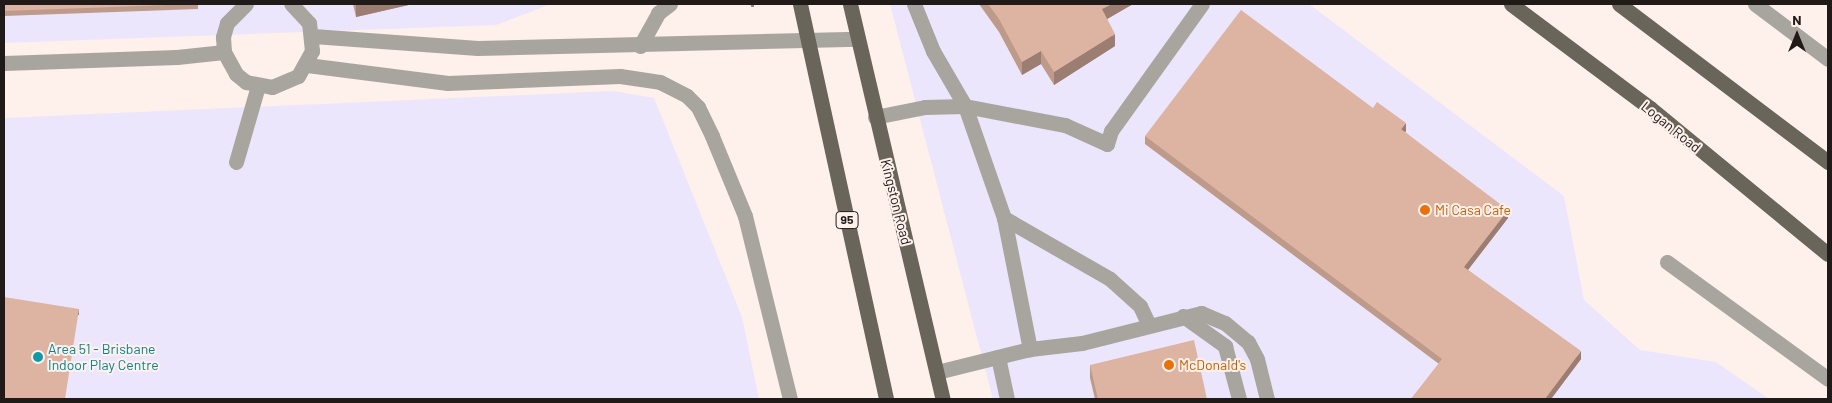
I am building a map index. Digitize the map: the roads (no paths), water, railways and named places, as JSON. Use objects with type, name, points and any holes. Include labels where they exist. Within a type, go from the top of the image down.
[{"type":"main road","name":"95","points":[[800,4],[886,399]]},
{"type":"main road","name":"Kingston Road","points":[[850,4],[875,117],[943,399]]},
{"type":"main road","name":"Logan Road","points":[[1511,4],[1650,108],[1828,254]]},
{"type":"main road","points":[[1618,4],[1828,162]]},
{"type":"street","points":[[246,4],[227,23],[223,37],[224,52],[236,74],[258,86],[272,87],[286,83],[307,65],[313,36],[309,23],[291,4]]},
{"type":"street","points":[[640,46],[658,13],[670,4]]},
{"type":"street","points":[[914,4],[933,51],[965,106],[1004,218],[1030,348]]},
{"type":"street","points":[[875,117],[925,107],[965,106],[1065,125],[1107,144],[1112,131],[1202,4]]},
{"type":"street","points":[[1755,4],[1828,59]]},
{"type":"street","points":[[313,36],[478,48],[640,46],[858,39]]},
{"type":"street","points":[[4,63],[177,58],[224,52]]},
{"type":"street","points":[[307,65],[448,83],[620,76],[660,82],[674,87],[698,107],[728,172],[757,257],[790,399]]},
{"type":"street","points":[[236,162],[258,86]]},
{"type":"street","points":[[1004,218],[1110,279],[1140,306],[1149,325]]},
{"type":"street","points":[[1666,262],[1828,379]]},
{"type":"street","points":[[937,372],[1030,348],[1082,343],[1201,313],[1226,323],[1248,342],[1257,359],[1267,399]]},
{"type":"street","points":[[1183,316],[1225,346],[1239,399]]},
{"type":"street","points":[[998,357],[1007,399]]},
{"type":"place","name":"Mi Casa Cafe","points":[[1425,210]]},
{"type":"place","name":"Area 51 - Brisbane Indoor Play Centre","points":[[38,357]]},
{"type":"place","name":"McDonald's","points":[[1169,365]]}]
